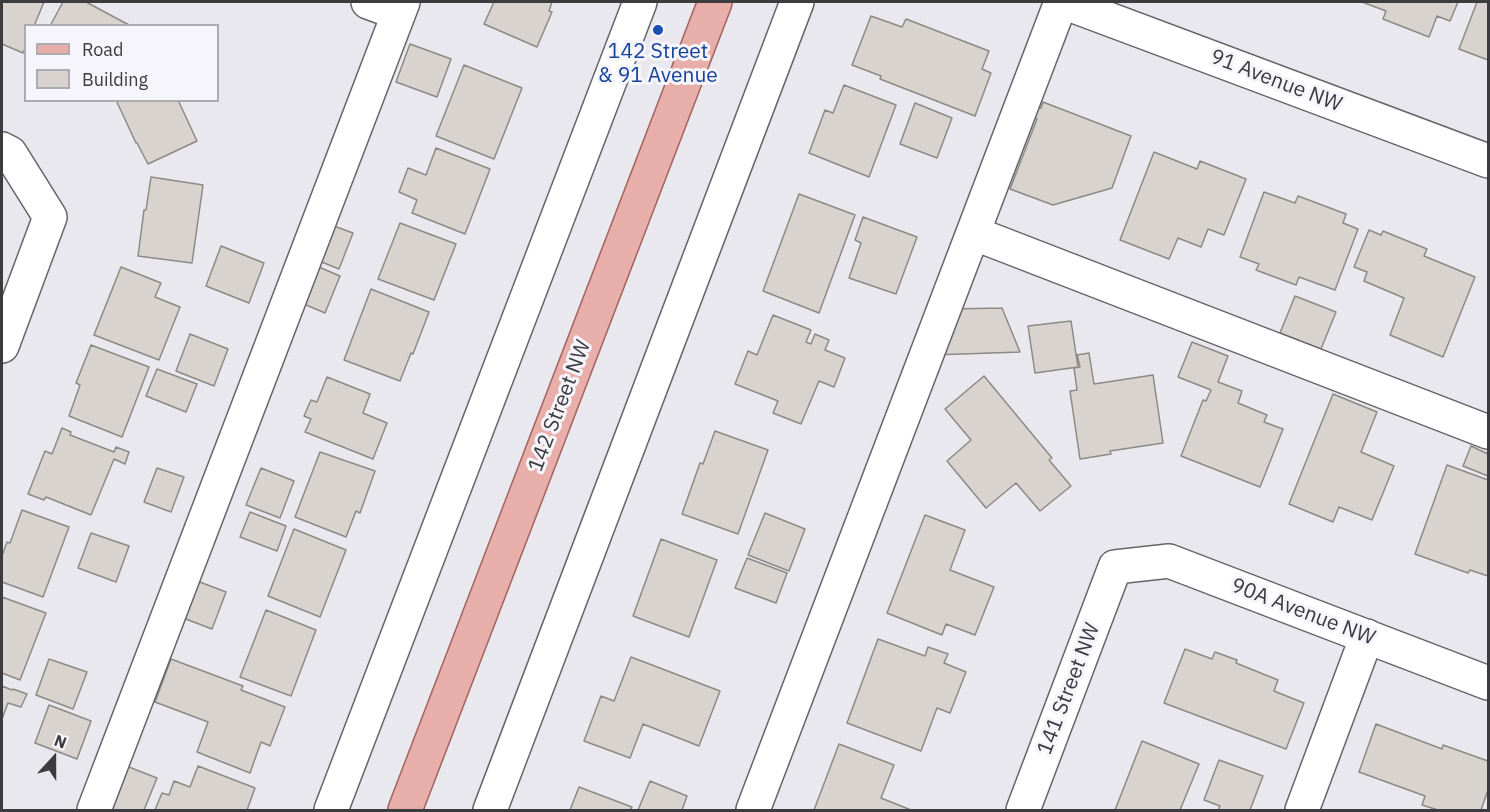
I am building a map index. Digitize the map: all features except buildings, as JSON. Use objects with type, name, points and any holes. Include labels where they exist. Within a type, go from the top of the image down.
[{"type":"main road","name":"142 Street NW","points":[[405,810],[715,2]]},
{"type":"street","points":[[94,810],[400,7],[368,2]]},
{"type":"street","points":[[331,810],[640,2]]},
{"type":"street","points":[[490,810],[796,2]]},
{"type":"street","points":[[753,810],[1062,2]]},
{"type":"street","name":"91 Avenue NW","points":[[1062,2],[1488,161]]},
{"type":"street","points":[[2,149],[10,153],[50,217],[2,346]]},
{"type":"street","points":[[973,233],[1488,432]]},
{"type":"street","name":"90A Avenue NW","points":[[1115,567],[1169,561],[1488,683]]},
{"type":"street","name":"141 Street NW","points":[[1023,810],[1115,567]]},
{"type":"street","points":[[1302,810],[1367,636]]},
{"type":"place","name":"142 Street & 91 Avenue","points":[[658,30]]}]
